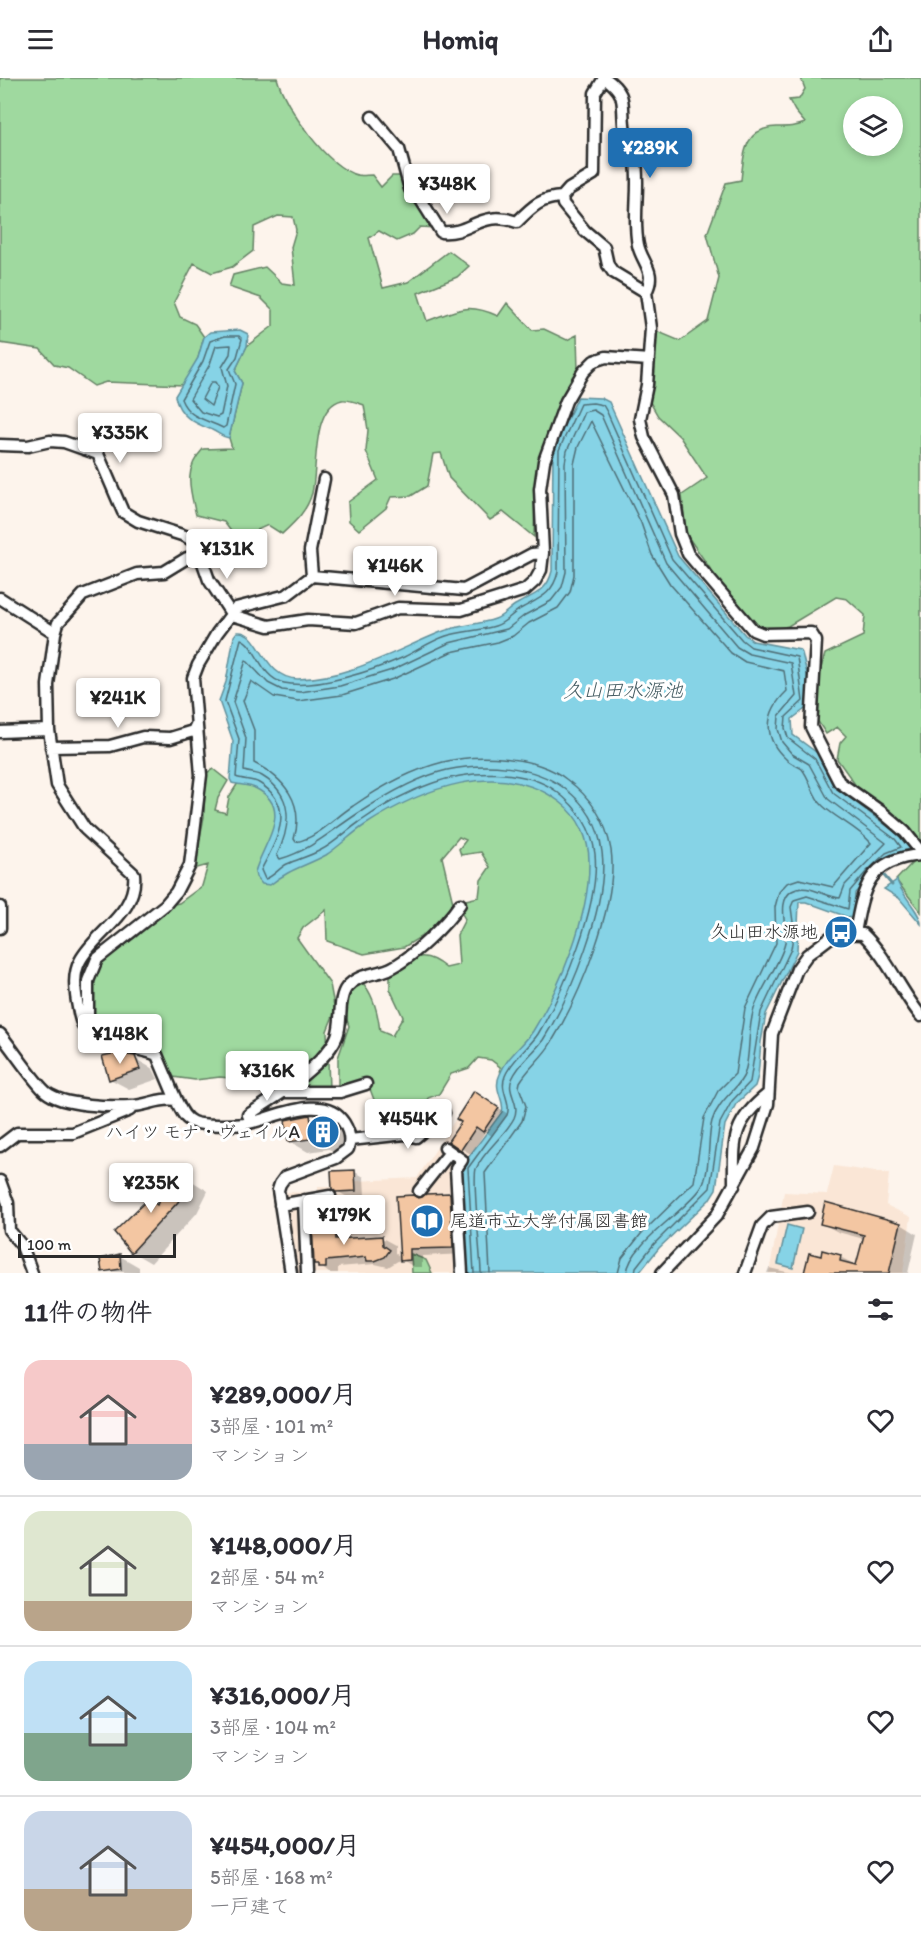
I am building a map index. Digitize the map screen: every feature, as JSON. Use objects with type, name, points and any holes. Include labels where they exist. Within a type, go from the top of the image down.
[{"type":"street","points":[[372,117],[399,149],[410,189],[421,200],[441,232],[451,233],[489,217],[505,218],[517,222],[536,203],[548,198],[562,197],[569,189],[594,174],[595,93],[605,78],[619,88],[624,100],[625,132],[635,156],[638,246],[651,273],[650,285],[646,292],[651,328],[640,419],[644,437],[674,495],[680,534],[688,554],[753,630],[763,634],[811,633],[816,641],[812,727],[818,741],[839,782],[883,813],[905,832],[920,854],[890,862],[873,876],[861,896],[856,928]]},
{"type":"street","points":[[562,197],[563,204],[585,231],[603,247],[608,265],[614,272],[646,292]]},
{"type":"street","points":[[0,445],[28,446],[50,441],[64,442],[98,454],[123,512],[138,521],[185,536],[196,543],[209,580],[232,615],[269,626],[308,620],[356,622],[398,608],[461,610],[525,590],[535,581],[541,570],[543,553],[540,489],[544,460],[566,402],[583,372],[594,361],[606,357],[648,360]]},
{"type":"street","points":[[312,576],[310,551],[324,479]]},
{"type":"street","points":[[88,1032],[87,981],[97,959],[165,905],[176,892],[190,865],[200,792],[193,678],[217,633],[236,608],[287,595],[312,576],[464,590],[532,554],[543,553]]},
{"type":"street","points":[[199,555],[187,558],[164,572],[137,574],[83,595],[58,623],[55,633],[48,684],[49,730],[57,785],[63,797],[97,843],[134,874],[136,888],[116,921],[79,962],[75,977],[80,1020],[88,1032],[108,1042],[157,1055],[176,1100],[185,1116],[192,1122],[251,1122],[292,1109],[329,1111],[341,1118],[348,1129],[350,1140],[344,1153],[285,1177],[278,1190],[291,1273]]},
{"type":"street","points":[[0,598],[55,633]]},
{"type":"street","points":[[51,747],[110,746],[143,737],[170,738],[193,731],[196,725]]},
{"type":"street","points":[[0,732],[49,730]]},
{"type":"street","points":[[251,1122],[248,1115],[283,1092],[333,1045],[340,1028],[345,989],[356,979],[389,969],[403,960],[451,918],[460,904]]},
{"type":"street","points":[[0,907],[0,928]]},
{"type":"street","points":[[856,928],[874,944],[902,993],[921,1016]]},
{"type":"street","points":[[662,1273],[704,1232],[734,1190],[765,1118],[772,1034],[797,969],[807,955],[836,933],[856,928]]},
{"type":"street","points":[[0,1034],[46,1092],[64,1100],[106,1106],[135,1106],[168,1099],[176,1100]]},
{"type":"street","points":[[283,1092],[340,1092],[366,1084]]},
{"type":"street","points":[[734,1190],[735,1135],[754,1105],[768,1094]]},
{"type":"street","points":[[0,1146],[17,1133],[73,1133],[135,1106]]},
{"type":"street","points":[[350,1140],[405,1134],[416,1137],[444,1113]]},
{"type":"street","points":[[419,1191],[447,1150],[462,1160],[456,1169],[462,1273]]},
{"type":"street","points":[[0,1181],[8,1203],[9,1230],[22,1246],[32,1273]]},
{"type":"street","points":[[280,1205],[330,1196]]},
{"type":"street","points":[[304,1200],[307,1273]]},
{"type":"street","points":[[745,1273],[762,1226],[771,1217],[808,1212]]},
{"type":"shaded area","points":[[474,1091],[502,1110],[462,1166],[468,1273],[296,1273],[282,1192],[318,1193],[318,1187],[332,1187],[331,1171],[355,1170],[356,1181],[417,1178]]},
{"type":"shaded area","points":[[834,1166],[889,1174],[886,1205],[911,1217],[903,1273],[769,1273],[784,1192],[827,1194]]},
{"type":"green space","points":[[0,78],[277,78],[298,119],[333,161],[357,175],[372,175],[381,187],[392,176],[400,176],[434,228],[420,227],[413,234],[397,241],[379,231],[369,238],[383,288],[408,282],[449,251],[469,266],[457,277],[418,293],[427,321],[462,309],[478,309],[498,316],[507,303],[532,330],[544,329],[567,340],[577,335],[578,371],[540,459],[535,493],[534,537],[503,512],[490,520],[449,478],[441,453],[433,454],[427,486],[411,496],[391,497],[386,508],[359,530],[349,521],[348,502],[378,480],[366,451],[368,430],[364,405],[344,400],[332,405],[325,414],[320,426],[310,499],[292,525],[282,534],[268,525],[246,535],[233,534],[224,522],[196,515],[190,472],[203,449],[232,448],[229,438],[242,383],[235,371],[247,346],[273,326],[273,310],[261,298],[229,287],[233,275],[265,267],[282,283],[295,285],[291,247],[296,230],[293,217],[278,216],[254,227],[253,251],[232,267],[212,273],[194,263],[174,302],[180,317],[195,324],[204,337],[198,358],[184,385],[106,382],[94,386],[68,368],[55,365],[40,349],[0,343]]},
{"type":"green space","points":[[801,78],[921,78],[921,843],[859,790],[837,759],[840,743],[846,736],[837,727],[826,734],[817,720],[820,672],[825,654],[863,636],[865,615],[847,599],[836,597],[788,626],[764,632],[718,580],[686,534],[682,495],[707,478],[680,437],[658,416],[650,402],[654,330],[680,341],[708,321],[719,278],[707,234],[726,183],[741,180],[745,152],[752,137],[758,132],[766,128],[805,123],[789,100],[799,99],[805,89]]},
{"type":"green space","points":[[213,769],[228,781],[218,798],[215,810],[226,813],[229,797],[238,783],[234,778],[341,826],[475,770],[533,783],[591,818],[587,947],[502,1086],[500,1067],[491,1060],[478,1058],[469,1068],[451,1074],[439,1094],[428,1098],[420,1116],[389,1130],[390,1113],[376,1105],[367,1081],[338,1086],[338,1058],[349,1026],[341,1001],[350,985],[362,982],[375,1005],[380,1031],[392,1036],[403,1017],[390,989],[390,971],[418,957],[431,958],[446,968],[459,965],[457,935],[465,919],[461,912],[466,900],[479,897],[481,880],[490,867],[481,852],[461,855],[459,849],[466,840],[459,837],[442,857],[454,907],[427,933],[404,947],[364,954],[327,941],[326,910],[303,928],[297,938],[330,984],[335,1011],[327,1031],[329,1089],[220,1077],[195,1080],[173,1077],[162,1053],[152,1044],[101,1035],[91,1019],[83,997],[86,970],[136,937],[169,905],[179,903],[202,886],[208,865],[194,869],[204,817],[205,774]]},
{"type":"green space","points":[[921,859],[921,912],[896,880],[914,861]]},
{"type":"green space","points":[[411,1254],[426,1260],[432,1273],[412,1273]]},
{"type":"water","points":[[240,330],[248,334],[247,346],[235,371],[242,383],[229,438],[194,422],[180,409],[175,396],[198,358],[204,337],[210,332]]},
{"type":"water","name":"久山田水源池","points":[[578,397],[601,398],[609,402],[678,556],[745,635],[753,641],[800,650],[809,682],[809,706],[792,719],[793,735],[820,755],[838,789],[899,835],[912,851],[889,858],[855,893],[853,919],[806,902],[799,902],[797,951],[766,1014],[755,1086],[736,1104],[725,1125],[716,1189],[709,1200],[659,1248],[639,1273],[468,1273],[462,1166],[502,1112],[497,1085],[500,1074],[533,1031],[563,973],[571,951],[588,885],[589,856],[582,829],[567,808],[537,789],[512,782],[487,780],[461,783],[435,790],[387,812],[326,855],[291,871],[270,885],[262,884],[255,872],[273,827],[275,816],[273,806],[267,796],[255,788],[232,783],[230,779],[233,741],[219,701],[226,682],[234,636],[237,632],[245,633],[252,638],[269,663],[286,677],[298,679],[317,677],[354,669],[448,630],[495,619],[539,592],[547,584],[552,571],[553,448]]},
{"type":"water","points":[[897,880],[902,892],[918,914],[921,924],[899,898],[884,889]]},
{"type":"water","points":[[787,1225],[802,1229],[793,1268],[778,1264]]},
{"type":"building","points":[[116,1053],[135,1056],[140,1069],[109,1080],[102,1056]]},
{"type":"building","points":[[474,1091],[499,1108],[483,1132],[476,1127],[461,1150],[448,1141],[461,1122],[456,1119]]},
{"type":"building","points":[[310,1115],[311,1122],[330,1121],[331,1142],[317,1144],[317,1138],[288,1142],[285,1120]]},
{"type":"building","points":[[355,1170],[356,1191],[336,1192],[332,1189],[331,1171]]},
{"type":"building","points":[[169,1175],[190,1179],[178,1202],[131,1253],[114,1232],[149,1198],[157,1205]]},
{"type":"building","name":"尾道市立大学付属図書館","points":[[450,1193],[453,1248],[410,1249],[410,1260],[400,1261],[396,1196],[413,1195],[418,1198],[426,1194]]},
{"type":"building","points":[[825,1202],[901,1223],[889,1273],[804,1273],[809,1253],[821,1256],[822,1250],[841,1255],[840,1261],[856,1265],[864,1235],[820,1224]]},
{"type":"building","points":[[335,1222],[336,1239],[382,1236],[383,1245],[390,1250],[385,1257],[375,1261],[367,1261],[366,1257],[326,1261],[326,1268],[318,1268],[318,1264],[314,1264],[312,1224]]},
{"type":"building","points":[[120,1254],[121,1269],[102,1272],[100,1259]]},
{"type":"waterway","points":[[881,872],[892,885]]},
{"type":"place","name":"久山田水源地","points":[[841,932]]},
{"type":"place","name":"ハイツ モナ・ヴェイルA","points":[[323,1132]]},
{"type":"place","name":"尾道市立大学付属図書館","points":[[427,1221]]}]
